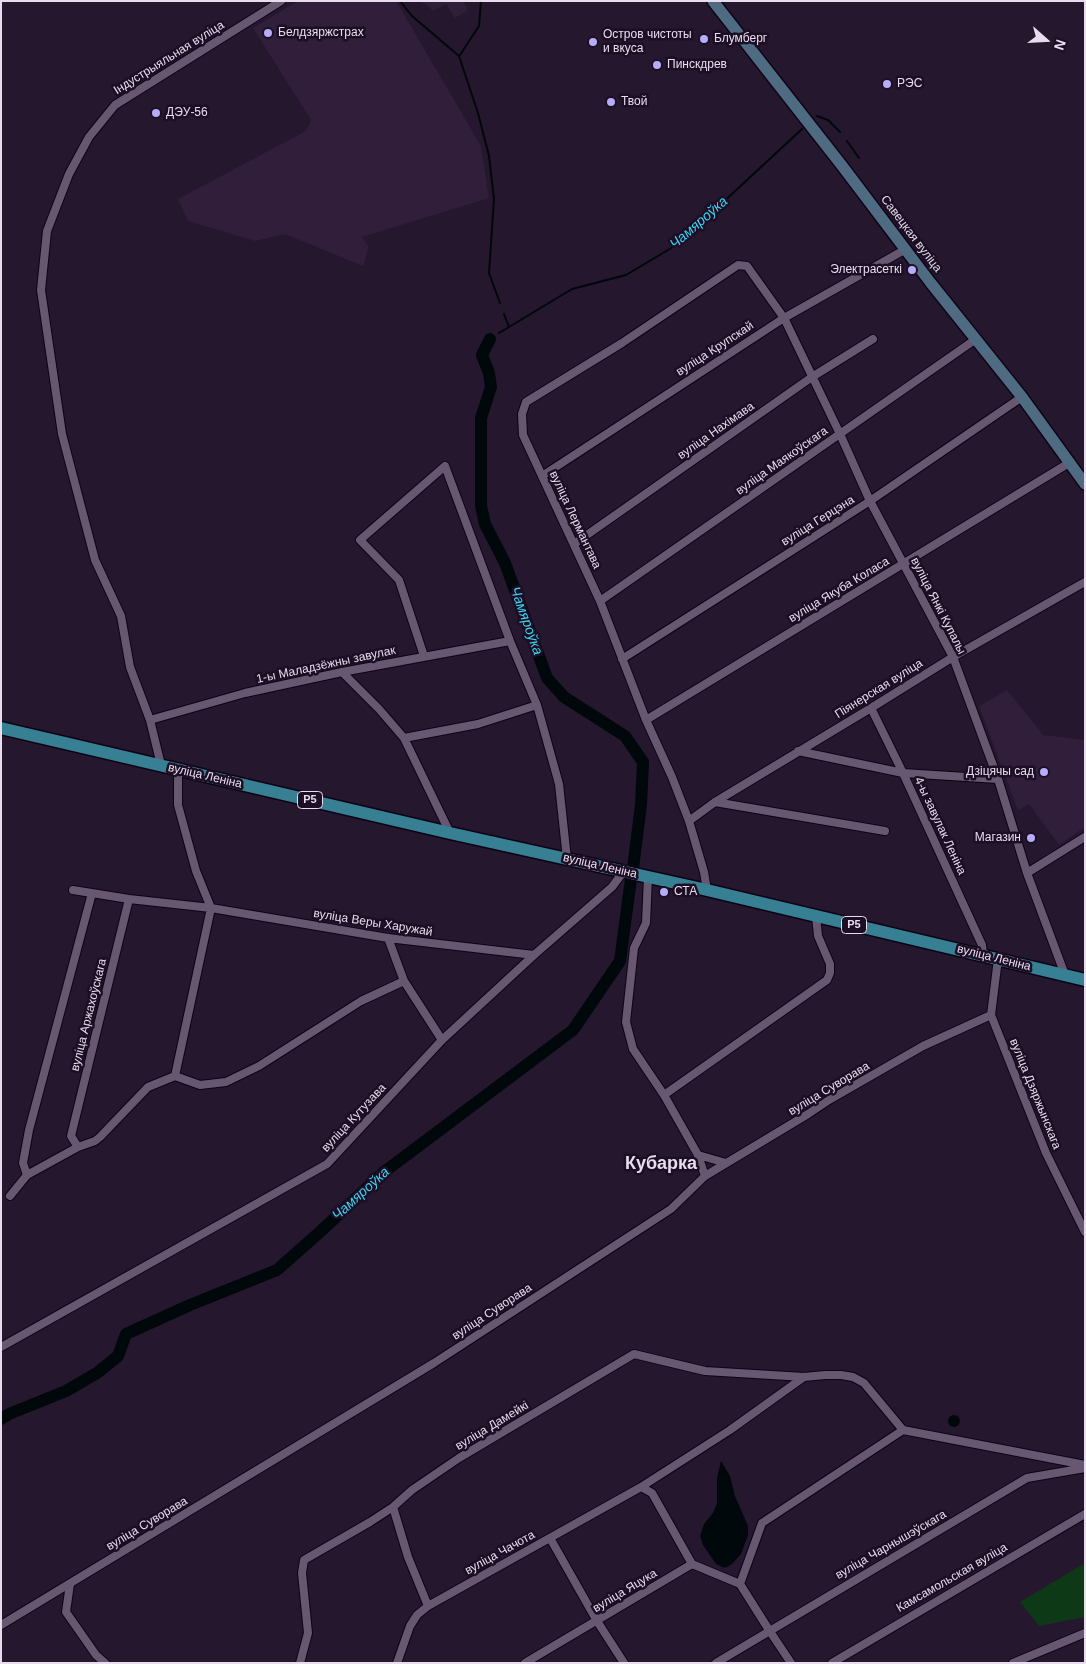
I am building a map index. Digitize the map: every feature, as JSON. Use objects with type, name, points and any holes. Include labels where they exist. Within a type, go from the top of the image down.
[{"type":"main road","name":"вуліца Леніна","points":[[1,728],[450,833],[707,890],[1085,980]]},
{"type":"street","name":"Індустрыяльная вуліца","points":[[161,765],[150,720],[130,667],[122,616],[95,560],[62,434],[41,290],[47,231],[69,174],[88,137],[115,106],[281,1]]},
{"type":"street","name":"Савецкая вуліца","points":[[713,1],[1022,397],[1085,484]]},
{"type":"street","name":"вуліца Крупскай","points":[[542,476],[784,318],[906,249]]},
{"type":"street","name":"вуліца Лермантава","points":[[707,890],[704,872],[689,821],[672,776],[646,720],[600,601],[523,435],[522,414],[526,402],[622,343],[738,265],[747,266]]},
{"type":"street","name":"вуліца Янкі Купалы","points":[[747,266],[784,318],[870,501],[952,657],[998,779],[1027,873],[1065,976]]},
{"type":"street","name":"вуліца Нахімава","points":[[574,544],[812,377],[873,339]]},
{"type":"street","name":"вуліца Маякоўскага","points":[[600,601],[976,339]]},
{"type":"street","name":"вуліца Герцэна","points":[[622,659],[870,501],[1022,397]]},
{"type":"street","name":"вуліца Якуба Коласа","points":[[646,720],[1069,463]]},
{"type":"street","points":[[424,656],[399,580],[360,540],[445,466],[510,641],[537,705],[558,784],[567,858]]},
{"type":"street","name":"Піянерская вуліца","points":[[689,821],[715,802],[952,657],[1085,582]]},
{"type":"street","name":"1-ы Маладзёжны завулак","points":[[150,720],[244,693],[342,672],[510,641]]},
{"type":"street","points":[[342,672],[379,709],[404,738],[450,833]]},
{"type":"street","points":[[404,738],[478,724],[537,705]]},
{"type":"street","name":"4-ы завулак Леніна","points":[[871,708],[982,945],[983,955]]},
{"type":"street","points":[[798,751],[903,773],[998,779]]},
{"type":"street","points":[[175,1076],[210,908],[196,871],[178,805],[178,770]]},
{"type":"street","points":[[715,802],[886,831]]},
{"type":"street","points":[[1027,873],[1085,837]]},
{"type":"street","name":"вуліца Кутузава","points":[[1,1348],[327,1164],[442,1040],[534,955],[612,887],[624,871]]},
{"type":"street","points":[[648,877],[646,923],[634,948],[626,1022],[633,1049],[664,1095],[698,1155],[705,1176]]},
{"type":"street","name":"вуліца Веры Харужай","points":[[73,890],[129,899],[210,908],[388,938],[534,955]]},
{"type":"street","points":[[27,1175],[23,1164],[29,1130],[92,893]]},
{"type":"street","name":"вуліца Аржахоўскага","points":[[78,1147],[71,1136],[129,899]]},
{"type":"street","points":[[664,1095],[827,980],[830,973],[830,964],[818,936],[816,916]]},
{"type":"street","points":[[388,938],[404,981],[442,1040]]},
{"type":"street","name":"вуліца Дзяржынскага","points":[[998,959],[991,1015],[1046,1153],[1085,1232]]},
{"type":"street","points":[[10,1196],[27,1175],[78,1147],[95,1142],[148,1087],[175,1076],[200,1085],[226,1082],[259,1066],[361,1001],[404,981]]},
{"type":"street","name":"вуліца Суворава","points":[[1,1625],[434,1363],[671,1209],[705,1176],[726,1163],[829,1100],[923,1046],[991,1015]]},
{"type":"street","points":[[698,1155],[726,1163]]},
{"type":"street","name":"вуліца Дамейкі","points":[[300,1663],[308,1633],[302,1573],[304,1560],[394,1507],[412,1490],[459,1458],[634,1354],[705,1371],[804,1377],[825,1375],[853,1377],[864,1383],[903,1430]]},
{"type":"street","name":"вуліца Чачота","points":[[397,1663],[410,1626],[417,1615],[428,1606],[641,1487],[730,1430],[804,1377]]},
{"type":"street","points":[[740,1584],[762,1523],[903,1430]]},
{"type":"street","name":"вуліца Чарнышэўскага","points":[[903,1430],[1085,1467]]},
{"type":"street","name":"вуліца Чарнышэўскага","points":[[716,1663],[1027,1478],[1085,1467]]},
{"type":"street","points":[[641,1487],[652,1493],[692,1564],[740,1584],[791,1663]]},
{"type":"street","points":[[394,1507],[408,1557],[428,1606]]},
{"type":"street","name":"Камсамольская вуліца","points":[[832,1663],[1085,1514]]},
{"type":"street","points":[[550,1538],[597,1621],[624,1663]]},
{"type":"street","name":"вуліца Яцука","points":[[525,1663],[692,1564]]},
{"type":"street","points":[[70,1584],[66,1612],[96,1655],[105,1663]]},
{"type":"street","points":[[1013,1663],[1085,1633]]},
{"type":"shaded area","points":[[298,1],[396,1],[481,146],[489,198],[362,237],[369,247],[363,266],[285,234],[255,241],[188,221],[178,199],[306,131],[311,120],[253,28]]},
{"type":"shaded area","points":[[419,1],[463,1],[468,10],[455,18],[446,4],[433,11]]},
{"type":"shaded area","name":"Дзіцячы сад","points":[[1007,690],[1043,735],[1085,740],[1085,827],[1059,845],[1029,804],[1018,810],[979,706]]},
{"type":"shaded area","points":[[952,1415],[956,1415],[960,1421],[956,1427],[952,1427],[948,1423],[948,1419]]},
{"type":"shaded area","points":[[721,1461],[730,1476],[735,1496],[748,1526],[748,1535],[741,1554],[732,1564],[725,1568],[716,1564],[703,1545],[700,1536],[704,1524],[713,1513],[717,1503],[717,1478]]},
{"type":"green space","points":[[1085,1563],[1085,1617],[1039,1626],[1020,1602]]},
{"type":"waterway","points":[[400,1],[412,16],[459,56],[478,113],[489,156],[494,199],[489,273],[500,303]]},
{"type":"waterway","points":[[460,55],[479,26],[481,1]]},
{"type":"waterway","name":"Чамяроўка","points":[[817,116],[828,120],[840,132]]},
{"type":"waterway","name":"Чамяроўка","points":[[499,333],[572,289],[626,275],[678,244],[802,129]]},
{"type":"waterway","name":"Чамяроўка","points":[[847,141],[859,158]]},
{"type":"waterway","points":[[504,314],[509,327]]},
{"type":"waterway","name":"Чамяроўка","points":[[490,339],[482,355],[489,373],[491,387],[481,418],[481,506],[485,524],[505,563],[547,678],[564,697],[625,736],[643,762],[641,805],[633,868]]},
{"type":"waterway","name":"Чамяроўка","points":[[1,1419],[66,1391],[97,1373],[118,1356],[126,1334],[190,1305],[277,1270],[384,1172],[573,1030],[620,961],[631,879]]},
{"type":"place","name":"Белдзяржстрах","points":[[268,33]]},
{"type":"place","name":"Блумберг","points":[[704,39]]},
{"type":"place","name":"Остров чистоты и вкуса","points":[[593,42]]},
{"type":"place","name":"Пинскдрев","points":[[657,65]]},
{"type":"place","name":"РЭС","points":[[887,84]]},
{"type":"place","name":"Твой","points":[[611,102]]},
{"type":"place","name":"ДЭУ-56","points":[[156,113]]},
{"type":"place","name":"Электрасеткі","points":[[912,270]]},
{"type":"place","name":"Дзіцячы сад","points":[[1044,772]]},
{"type":"place","name":"Магазин","points":[[1031,838]]},
{"type":"place","name":"СТА","points":[[664,892]]},
{"type":"district","name":"Кубарка","points":[[661,1164]]}]
